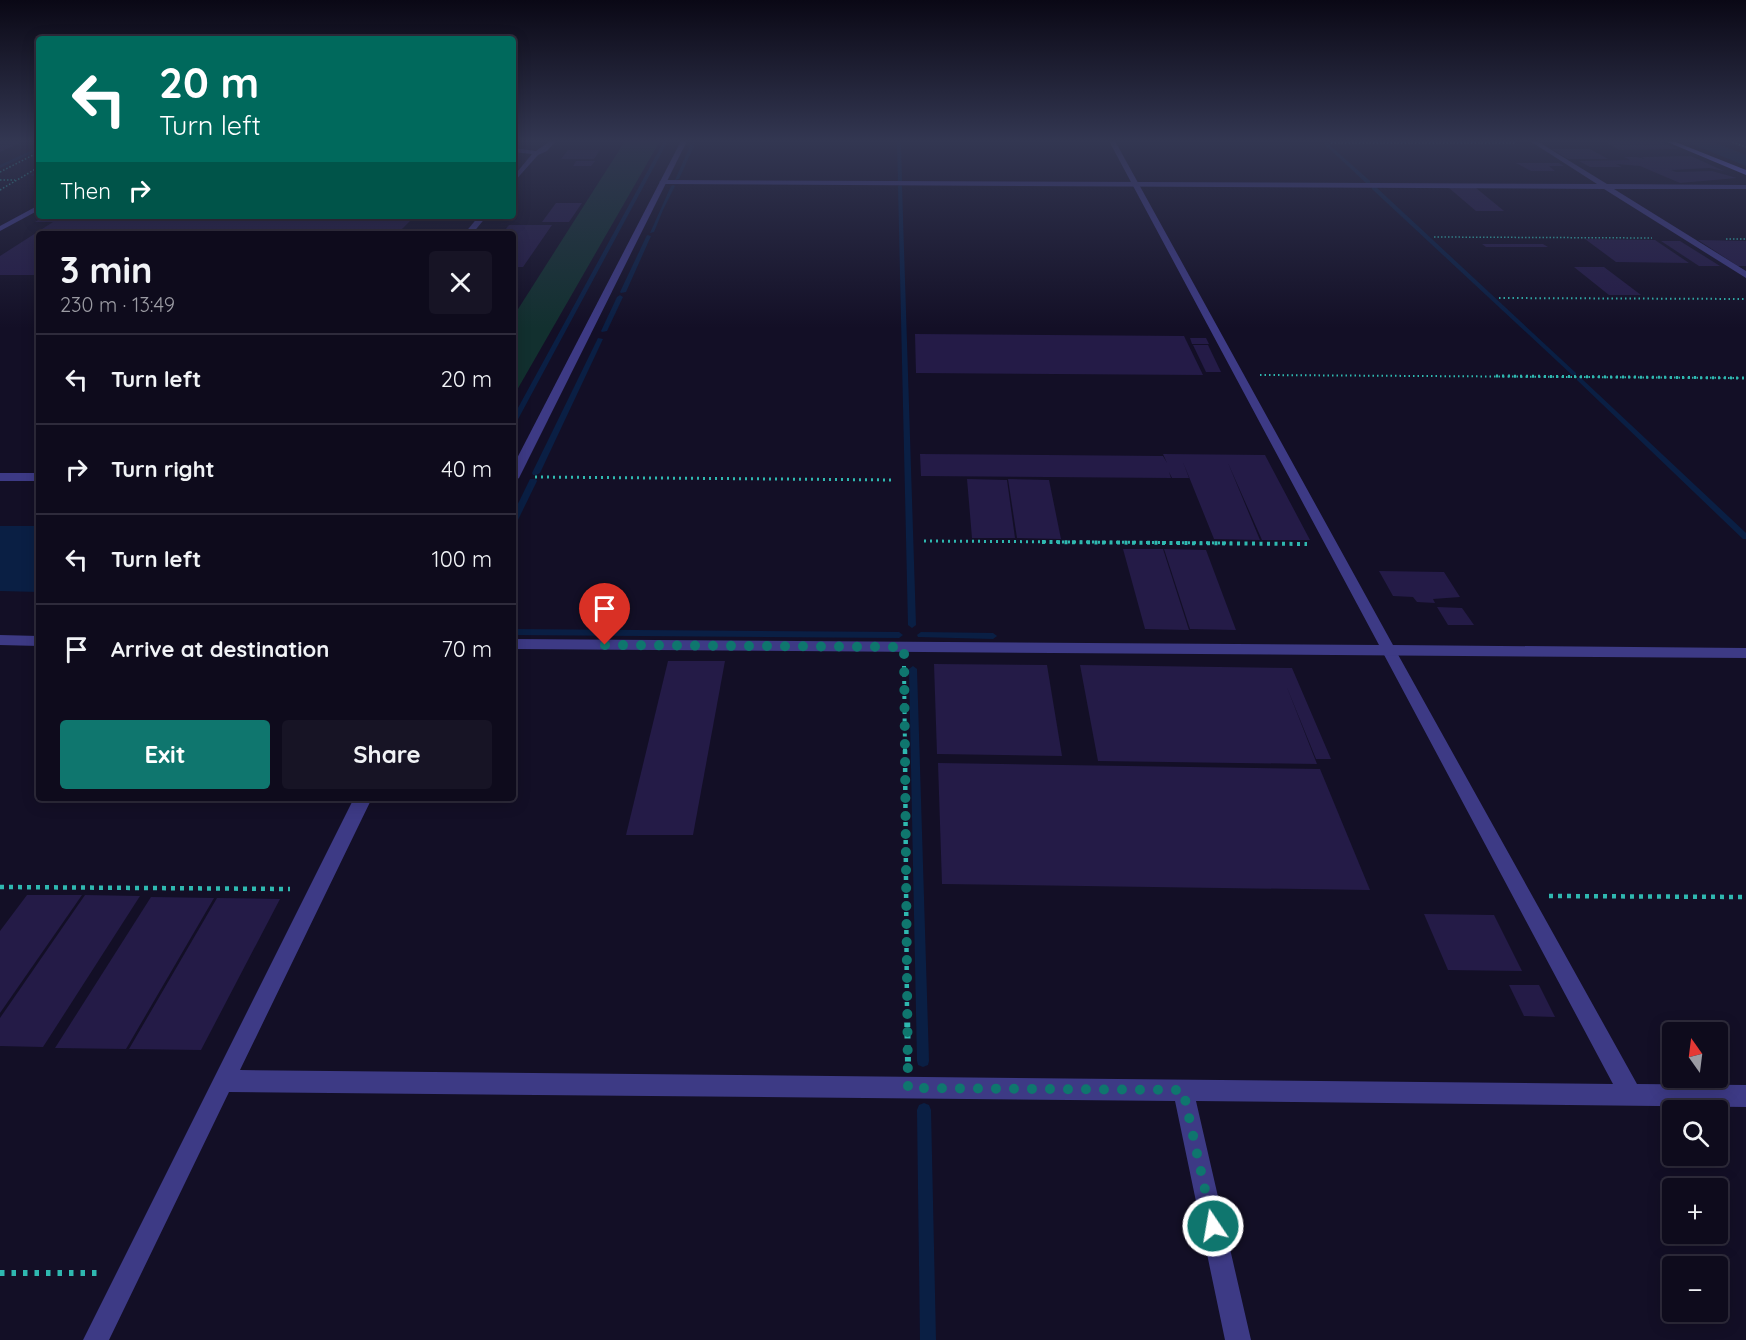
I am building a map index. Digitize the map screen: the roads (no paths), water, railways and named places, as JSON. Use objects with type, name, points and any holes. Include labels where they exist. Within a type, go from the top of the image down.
[{"type":"street","points":[[516,471],[652,204]]},
{"type":"street","points":[[1146,204],[1631,1095]]},
{"type":"street","points":[[1633,204],[1746,275]]},
{"type":"street","points":[[0,229],[36,209]]},
{"type":"street","points":[[470,231],[480,219]]},
{"type":"street","points":[[0,477],[36,477]]},
{"type":"street","points":[[0,640],[36,640]]},
{"type":"street","points":[[516,644],[1746,653]]},
{"type":"street","points":[[96,1340],[362,801]]},
{"type":"street","points":[[224,1081],[1746,1096]]},
{"type":"street","points":[[1183,1090],[1238,1340]]},
{"type":"water","points":[[0,526],[36,526],[36,592],[0,591]]},
{"type":"waterway","points":[[516,417],[632,204]]},
{"type":"waterway","points":[[662,209],[665,204]]},
{"type":"waterway","points":[[900,204],[912,625]]},
{"type":"waterway","points":[[1391,204],[1574,374]]},
{"type":"waterway","points":[[652,232],[661,211]]},
{"type":"waterway","points":[[623,292],[649,236]]},
{"type":"waterway","points":[[604,331],[620,297]]},
{"type":"waterway","points":[[536,473],[600,339]]},
{"type":"waterway","points":[[1579,379],[1746,537]]},
{"type":"waterway","points":[[516,516],[533,481]]},
{"type":"waterway","points":[[516,632],[899,635]]},
{"type":"waterway","points":[[921,635],[993,636]]},
{"type":"waterway","points":[[913,669],[923,1061]]},
{"type":"waterway","points":[[924,1110],[928,1340]]}]
